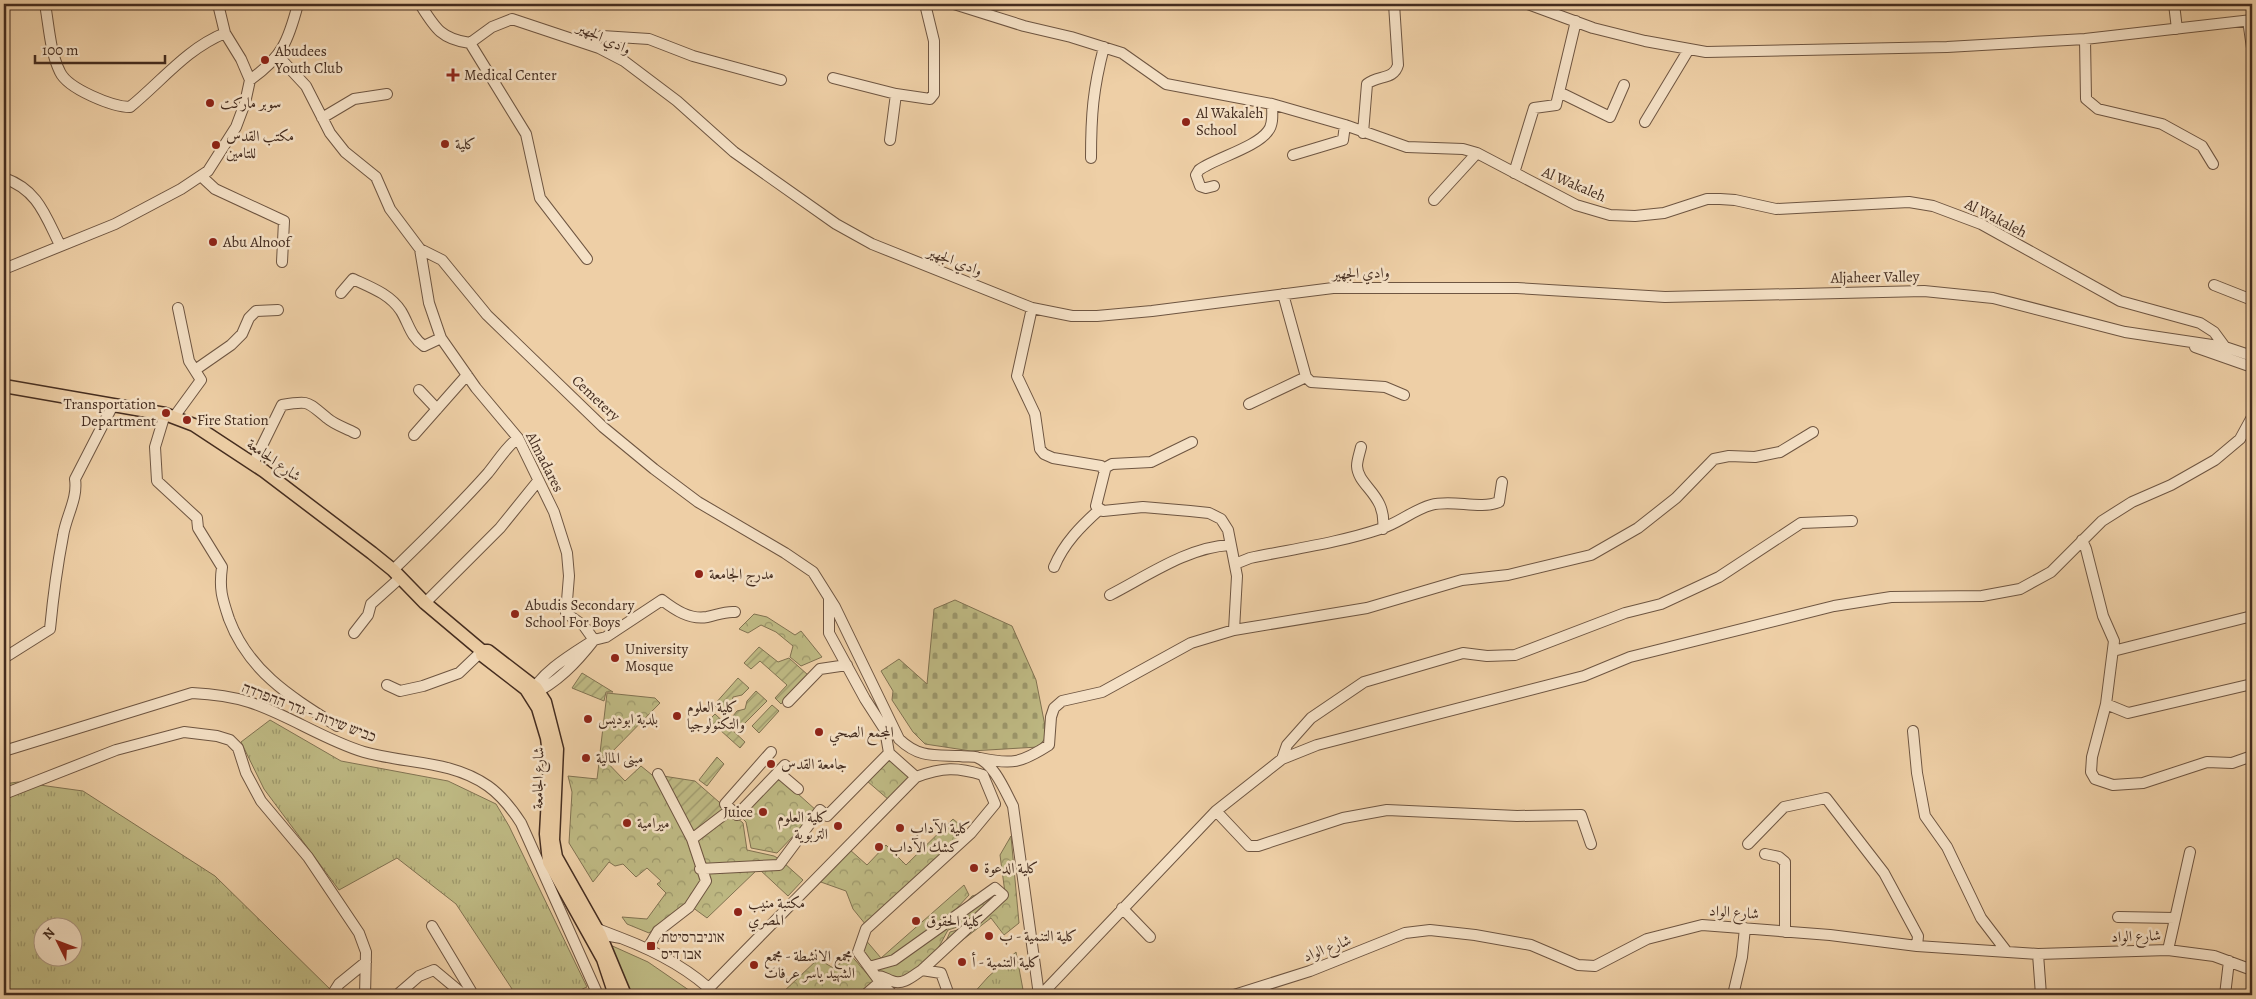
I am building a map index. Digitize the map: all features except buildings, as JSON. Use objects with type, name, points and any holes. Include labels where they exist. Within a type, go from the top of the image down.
[{"type":"main road","name":"شارع الجامعة","points":[[4,386],[170,416],[194,425],[324,516],[396,574],[425,603],[482,651],[488,651],[534,691],[545,702],[557,749],[553,840],[556,857],[595,932]]},
{"type":"main road","points":[[595,932],[615,995]]},
{"type":"main road","points":[[595,932],[625,995]]},
{"type":"street","points":[[45,4],[52,45],[60,74],[95,98],[118,107],[130,107],[180,60],[209,40],[225,33]]},
{"type":"street","points":[[218,4],[225,33],[250,80]]},
{"type":"street","points":[[4,269],[115,224],[180,189],[208,171],[236,128],[245,103],[250,80],[278,56],[293,24],[298,4]]},
{"type":"street","points":[[420,4],[435,27],[445,36],[470,43],[526,134],[540,198],[587,259]]},
{"type":"street","points":[[833,78],[896,94],[930,99],[934,94],[934,41],[925,4]]},
{"type":"street","points":[[959,5],[1011,4]]},
{"type":"street","points":[[1362,132],[1367,84],[1376,77],[1391,76],[1396,71],[1398,65],[1394,4]]},
{"type":"street","points":[[1528,4],[1576,21],[1645,41],[1706,52],[1928,47],[2085,39],[2250,20],[2252,48]]},
{"type":"street","points":[[2174,4],[2177,28]]},
{"type":"street","name":"Al Wakaleh","points":[[959,5],[1024,26],[1071,36],[1122,53],[1166,84],[1272,104],[1345,125],[1407,147],[1463,149],[1476,153],[1576,205],[1610,215],[1635,216],[1664,213],[1707,199],[1735,200],[1776,209],[1909,202],[1933,206],[1981,224],[2120,301],[2200,323],[2214,332],[2225,347]]},
{"type":"street","name":"وادي الجهير","points":[[470,43],[492,27],[512,19],[582,42],[624,61],[677,101],[734,152],[836,224],[872,244],[1032,308],[1072,316],[1097,316],[1333,288],[1517,288],[1569,292]]},
{"type":"street","points":[[1514,174],[1534,108],[1556,105],[1576,21]]},
{"type":"street","points":[[582,42],[602,36],[649,39],[693,56],[781,80]]},
{"type":"street","points":[[2085,39],[2086,99],[2098,109],[2162,124],[2202,146],[2213,164]]},
{"type":"street","points":[[1091,158],[1091,111],[1104,47]]},
{"type":"street","points":[[1645,122],[1689,49]]},
{"type":"street","points":[[278,56],[306,86],[330,133],[345,152],[376,178],[390,209],[420,249]]},
{"type":"street","points":[[1559,92],[1610,117],[1624,85]]},
{"type":"street","points":[[322,118],[354,99],[387,94]]},
{"type":"street","points":[[890,140],[896,94]]},
{"type":"street","points":[[1214,186],[1206,188],[1200,186],[1196,175],[1199,170],[1268,131],[1272,120],[1272,104]]},
{"type":"street","points":[[1293,155],[1343,140],[1345,125]]},
{"type":"street","points":[[1434,200],[1476,153]]},
{"type":"street","points":[[201,176],[215,189],[284,221],[282,262]]},
{"type":"street","points":[[4,178],[19,183],[30,192],[40,206],[60,245]]},
{"type":"street","name":"Almadares","points":[[420,249],[430,303],[441,338],[467,375],[518,438],[554,512],[567,553],[569,576],[566,613],[584,626],[594,640]]},
{"type":"street","name":"Cemetery","points":[[420,249],[442,260],[487,315],[603,427],[698,502],[813,572],[829,598],[899,739],[911,750],[927,754],[976,757],[1007,764],[1032,756],[1049,745],[1051,717],[1054,708],[1062,701],[1102,692],[1191,643],[1234,630]]},
{"type":"street","points":[[341,293],[353,279],[392,300],[401,312],[408,330],[424,346],[441,338]]},
{"type":"street","points":[[2214,285],[2252,300]]},
{"type":"street","name":"Aljaheer Valley","points":[[1569,292],[1669,297],[1924,291],[1994,298],[2125,332],[2225,347],[2252,356]]},
{"type":"street","points":[[1283,294],[1306,377],[1311,382],[1385,387],[1404,396]]},
{"type":"street","points":[[178,308],[188,361],[201,380],[170,416],[155,447],[157,481],[197,518],[198,528],[222,567],[219,588],[237,641],[262,673],[337,726]]},
{"type":"street","points":[[1032,308],[1017,376],[1035,414],[1040,449],[1044,454],[1053,458],[1101,466],[1103,469]]},
{"type":"street","points":[[195,370],[231,345],[242,334],[249,318],[256,311],[278,310]]},
{"type":"street","name":"Aljaheer Valley","points":[[2175,340],[2252,367]]},
{"type":"street","points":[[414,435],[467,375]]},
{"type":"street","points":[[1249,404],[1306,377]]},
{"type":"street","points":[[419,390],[437,409]]},
{"type":"street","points":[[252,464],[282,405],[300,401],[313,404],[328,419],[355,433]]},
{"type":"street","points":[[4,658],[50,629],[55,578],[63,533],[76,491],[74,479],[113,405]]},
{"type":"street","points":[[1040,995],[1216,811],[1282,759],[1317,745],[1584,676],[1630,657],[1834,606],[1891,597],[1982,596],[2020,588],[2050,572],[2102,521],[2132,502],[2171,484],[2215,460],[2240,438],[2252,417]]},
{"type":"street","points":[[1103,469],[1096,506],[1103,510],[1143,508],[1209,513],[1221,519],[1228,530],[1237,576],[1234,630],[1367,608],[1462,580],[1508,575],[1591,554],[1638,528],[1676,498],[1714,459],[1729,456],[1755,457],[1780,452],[1813,432]]},
{"type":"street","points":[[354,633],[368,615],[371,604],[421,543],[488,472],[506,448],[518,438]]},
{"type":"street","points":[[1103,469],[1112,464],[1151,462],[1192,442]]},
{"type":"street","points":[[1361,447],[1357,464],[1359,474],[1375,494],[1384,516],[1382,529]]},
{"type":"street","points":[[425,603],[500,528],[538,481]]},
{"type":"street","points":[[1235,564],[1250,558],[1360,536],[1382,529],[1433,504],[1461,502],[1492,505],[1499,502],[1502,482]]},
{"type":"street","points":[[1054,567],[1060,552],[1070,539],[1100,508]]},
{"type":"street","points":[[1282,759],[1287,745],[1311,718],[1364,682],[1463,653],[1487,656],[1515,655],[1626,613],[1661,604],[1719,577],[1800,523],[1852,521]]},
{"type":"street","points":[[2082,540],[2103,616],[2114,641],[2106,704],[2092,757],[2091,772],[2095,779],[2113,784],[2143,783],[2207,762],[2232,763],[2252,756]]},
{"type":"street","points":[[1110,595],[1165,566],[1211,546],[1230,544]]},
{"type":"street","points":[[829,598],[829,633],[884,730],[889,754],[916,777]]},
{"type":"street","points":[[534,691],[560,676],[594,640],[606,637],[662,600],[673,609],[690,616],[702,618],[735,612]]},
{"type":"street","points":[[2114,651],[2252,616]]},
{"type":"street","points":[[387,685],[400,690],[423,686],[459,673],[482,651]]},
{"type":"street","points":[[788,702],[820,668],[847,665]]},
{"type":"street","points":[[2106,704],[2128,713],[2252,684]]},
{"type":"street","name":"כביש שירות - גדר ההפרדה","points":[[4,751],[192,693],[250,702],[331,740],[366,752],[433,764],[463,774],[488,786],[511,807],[521,823],[598,995]]},
{"type":"street","points":[[1913,731],[1917,773],[1925,816],[1947,847],[1982,918],[2007,952]]},
{"type":"street","points":[[4,794],[116,750],[184,732],[217,736],[230,740],[238,748],[246,773],[261,801],[308,857],[359,932],[366,952],[366,995]]},
{"type":"street","points":[[771,752],[725,804],[737,815],[782,769],[798,789]]},
{"type":"street","points":[[700,869],[779,865],[820,810],[827,816],[889,754]]},
{"type":"street","points":[[976,757],[989,767],[1001,782],[1013,806],[1040,995]]},
{"type":"street","points":[[595,932],[621,938],[648,948],[692,974],[713,992],[916,777],[936,770],[961,768],[983,775],[995,804],[971,833],[870,924],[862,936],[858,952],[878,979],[893,995]]},
{"type":"street","points":[[648,948],[658,931],[689,907],[706,882],[700,869],[692,838],[658,774]]},
{"type":"street","points":[[1748,844],[1784,807],[1826,798],[1884,873],[1918,936],[1917,946]]},
{"type":"street","points":[[692,838],[730,810]]},
{"type":"street","points":[[1216,811],[1249,846],[1258,846],[1343,818],[1387,810],[1517,816],[1581,815],[1590,844]]},
{"type":"street","points":[[2168,950],[2190,852]]},
{"type":"street","points":[[1765,854],[1779,857],[1785,862],[1785,932]]},
{"type":"street","points":[[865,995],[878,979],[884,976],[893,982],[903,982],[922,970],[1003,894],[995,888],[894,960],[869,967]]},
{"type":"street","points":[[1122,908],[1150,937]]},
{"type":"street","points":[[2118,917],[2175,918]]},
{"type":"street","name":"شارع الواد","points":[[1234,995],[1310,971],[1405,933],[1430,930],[1476,935],[1531,945],[1578,965],[1595,966],[1647,939],[1702,925],[1917,946],[2038,954],[2168,950],[2214,956],[2252,970]]},
{"type":"street","points":[[397,995],[419,976],[434,970],[464,995],[471,994],[472,991],[432,926]]},
{"type":"street","points":[[1733,995],[1742,957],[1745,928]]},
{"type":"street","points":[[2038,954],[2041,995]]},
{"type":"street","points":[[2225,995],[2228,961]]},
{"type":"street","points":[[332,995],[339,984],[366,962]]},
{"type":"street","points":[[922,970],[941,973],[949,995]]},
{"type":"green space","points":[[955,600],[1012,626],[1036,680],[1047,736],[1038,747],[971,751],[925,744],[913,732],[892,700],[893,691],[881,671],[899,659],[927,684],[934,609]]},
{"type":"green space","points":[[754,614],[767,617],[795,635],[801,631],[822,657],[801,666],[790,657],[793,646],[776,632],[761,625],[748,633],[739,629]]},
{"type":"green space","points":[[759,647],[778,662],[789,658],[808,675],[781,704],[775,698],[787,685],[760,661],[751,669],[744,663]]},
{"type":"green space","points":[[582,673],[613,692],[606,692],[604,701],[572,688]]},
{"type":"green space","points":[[738,678],[749,688],[742,695],[733,697],[731,706],[723,713],[714,705]]},
{"type":"green space","points":[[756,691],[767,701],[738,730],[729,721],[737,711],[745,709],[747,701]]},
{"type":"green space","points":[[607,693],[655,698],[660,703],[605,759],[600,753]]},
{"type":"green space","points":[[772,705],[779,711],[759,733],[752,726]]},
{"type":"green space","points":[[715,714],[745,742],[740,748],[709,720]]},
{"type":"green space","points":[[270,720],[341,761],[448,781],[496,804],[509,826],[587,987],[569,995],[516,995],[456,904],[397,858],[339,890],[264,789],[241,742]]},
{"type":"green space","points":[[600,755],[625,781],[641,766],[657,779],[689,842],[701,881],[685,905],[649,933],[627,924],[622,917],[647,919],[666,893],[657,884],[661,881],[647,868],[636,877],[623,864],[615,866],[609,862],[593,882],[569,843],[572,792],[568,776],[597,779]]},
{"type":"green space","points":[[717,757],[724,764],[707,786],[699,780]]},
{"type":"green space","points":[[889,758],[911,777],[889,800],[867,781]]},
{"type":"green space","points":[[663,776],[695,781],[727,809],[695,834]]},
{"type":"green space","points":[[778,776],[817,811],[777,853],[751,848],[746,822],[739,815]]},
{"type":"green space","points":[[18,782],[83,791],[215,876],[336,995],[4,995],[4,784]]},
{"type":"green space","points":[[730,812],[743,823],[747,850],[774,856],[781,860],[701,867],[695,839]]},
{"type":"green space","points":[[953,819],[967,831],[866,925],[853,909],[846,891],[818,881],[849,849],[867,865],[886,845],[906,865]]},
{"type":"green space","points":[[1011,836],[1019,923],[1004,935],[991,918],[938,959],[950,932],[972,926],[1005,893],[1000,855]]},
{"type":"green space","points":[[784,863],[803,880],[788,896],[759,869]]},
{"type":"green space","points":[[758,869],[707,918],[692,907],[708,882],[703,871]]},
{"type":"green space","points":[[964,885],[969,895],[944,922],[893,959],[870,966],[860,951],[864,938],[881,958]]},
{"type":"green space","points":[[995,890],[1000,895],[970,923],[948,930],[928,967],[893,980],[871,968],[947,925],[972,896]]},
{"type":"green space","points":[[608,944],[648,962],[696,995],[626,995]]},
{"type":"green space","points":[[1016,952],[1024,995],[972,995],[988,977]]},
{"type":"green space","points":[[849,953],[874,982],[859,995],[780,995],[818,959],[835,969]]},
{"type":"place","name":"Abudees Youth Club","points":[[265,60]]},
{"type":"place","name":"Medical Center","points":[[453,75]]},
{"type":"place","name":"سوبر ماركت","points":[[210,103]]},
{"type":"place","name":"Al Wakaleh School","points":[[1186,122]]},
{"type":"place","name":"كلية","points":[[445,144]]},
{"type":"place","name":"مكتب القدس للتامين","points":[[216,145]]},
{"type":"place","name":"Abu Alnoof","points":[[213,242]]},
{"type":"place","name":"Transportation Department","points":[[166,413]]},
{"type":"place","name":"Fire Station","points":[[187,420]]},
{"type":"place","name":"مدرج الجامعة","points":[[699,574]]},
{"type":"place","name":"Abudis Secondary School For Boys","points":[[515,614]]},
{"type":"place","name":"University Mosque","points":[[615,658]]},
{"type":"place","name":"كلية العلوم والتكنولوجيا","points":[[677,716]]},
{"type":"place","name":"بلدية ابوديس","points":[[588,719]]},
{"type":"place","name":"المجمع الصحي","points":[[819,732]]},
{"type":"place","name":"مبنى المالية","points":[[586,758]]},
{"type":"place","name":"جامعة القدس","points":[[771,764]]},
{"type":"place","name":"Juice","points":[[763,812]]},
{"type":"place","name":"ميرامية","points":[[627,823]]},
{"type":"place","name":"كلية العلوم التربوية","points":[[838,826]]},
{"type":"place","name":"كلية الآداب","points":[[900,828]]},
{"type":"place","name":"كشك الآداب","points":[[879,847]]},
{"type":"place","name":"كلية الدعوة","points":[[974,868]]},
{"type":"place","name":"مكتبة منيب المصري","points":[[738,912]]},
{"type":"place","name":"كلية الحقوق","points":[[916,921]]},
{"type":"place","name":"كلية التنمية - ب","points":[[989,936]]},
{"type":"place","name":"אוניברסיטת אבו דיס","points":[[651,946]]},
{"type":"place","name":"كلية التنمية - أ","points":[[962,962]]},
{"type":"place","name":"مجمع الانشطة - مجمع الشهيد ياسر عرفات","points":[[754,965]]}]
